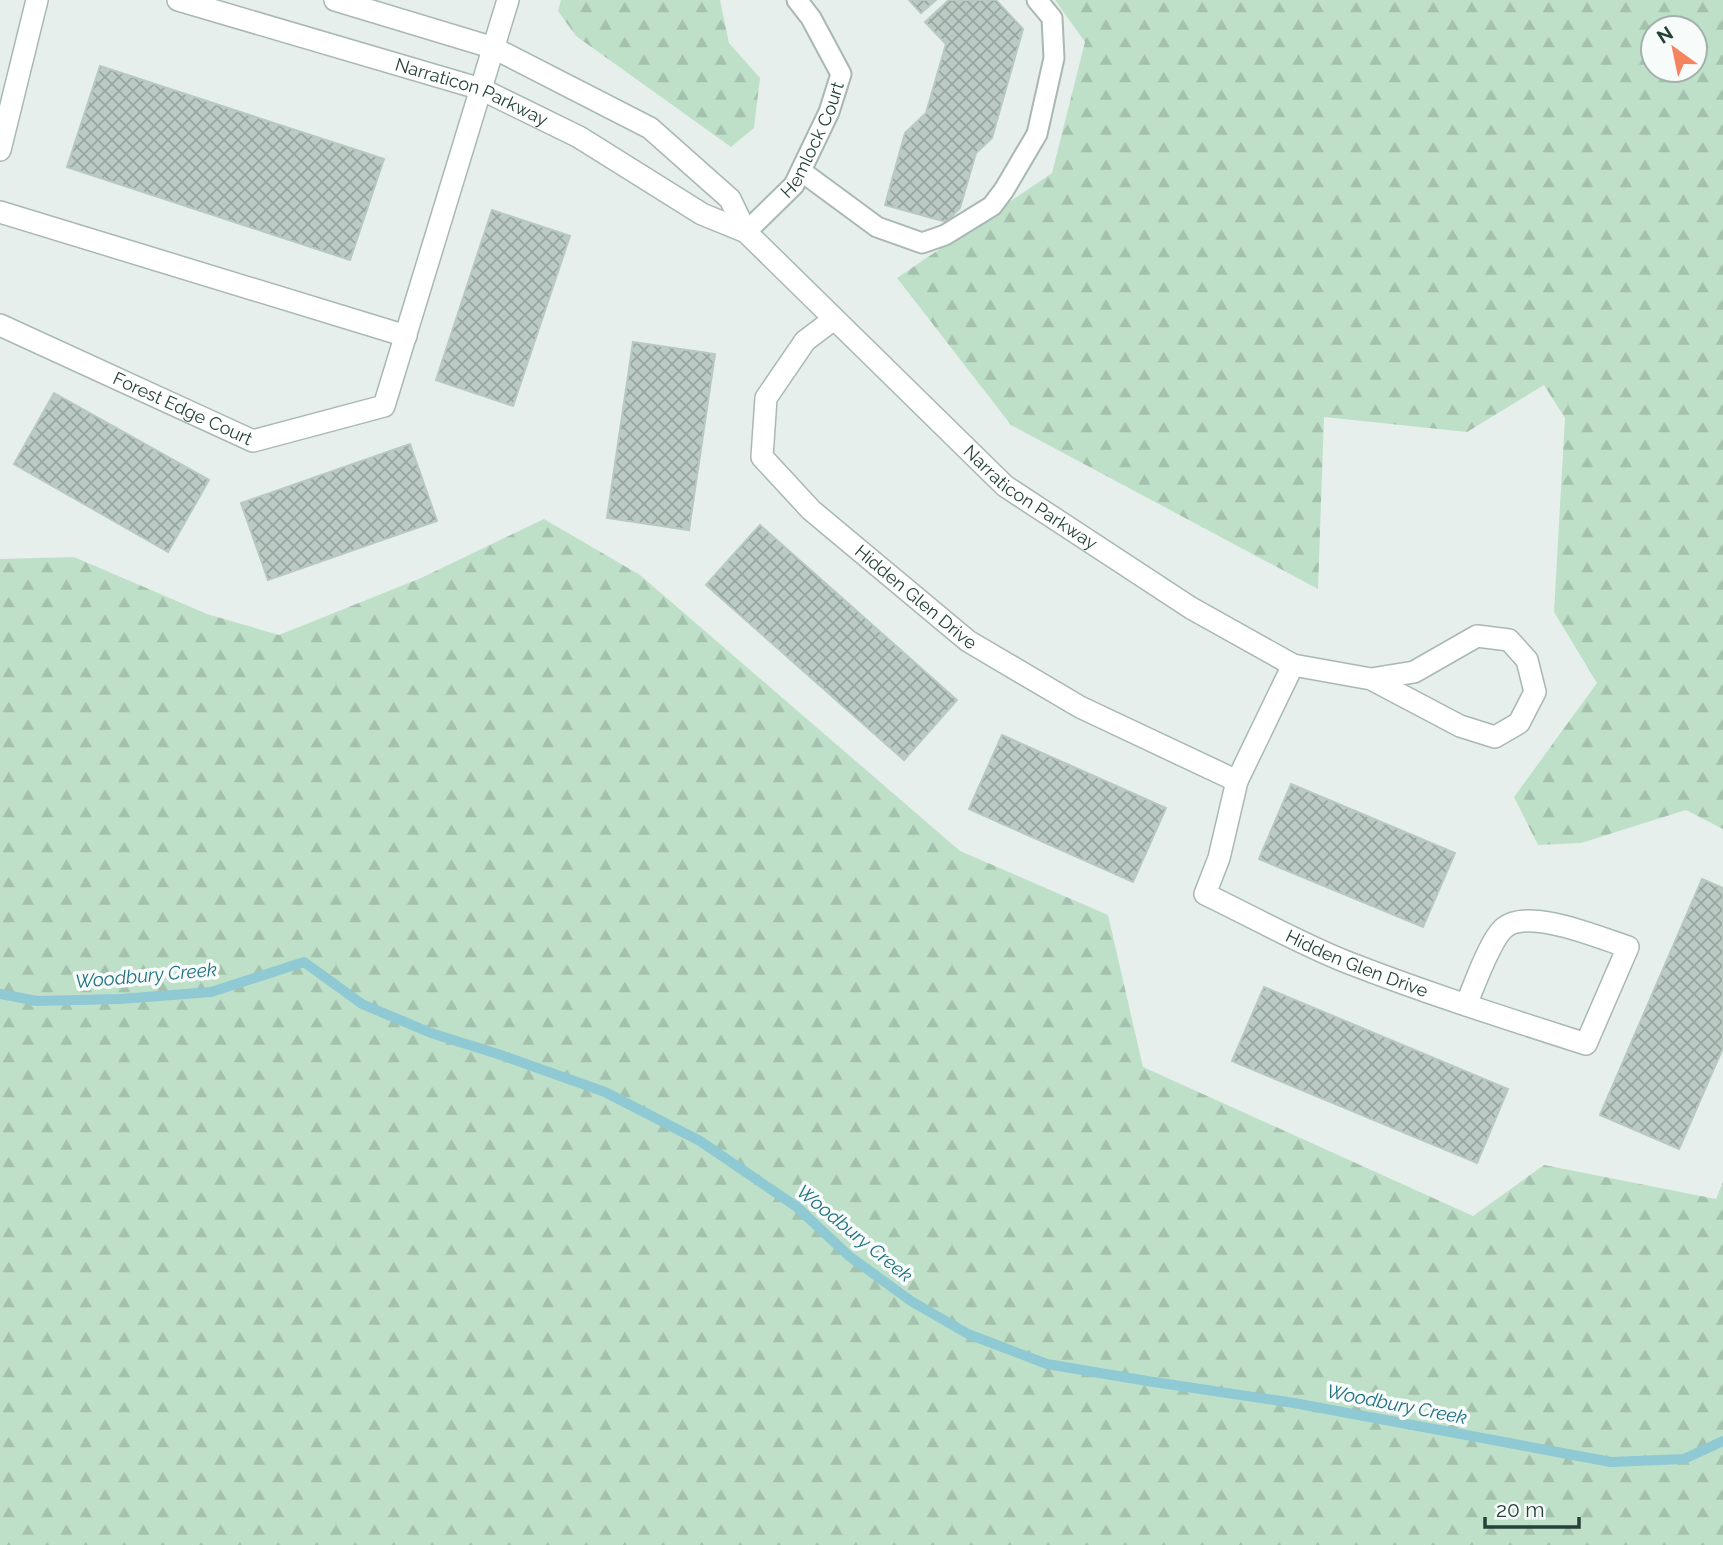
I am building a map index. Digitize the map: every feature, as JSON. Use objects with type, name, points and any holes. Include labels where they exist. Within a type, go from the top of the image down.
[{"type":"street","points":[[0,150],[37,0]]},
{"type":"street","name":"Narraticon Parkway","points":[[178,0],[481,89],[579,137],[702,214],[746,232]]},
{"type":"street","name":"Narraticon Parkway","points":[[335,0],[494,48],[650,128],[730,199],[746,232],[1004,486],[1191,608],[1293,665],[1371,679]]},
{"type":"street","name":"Forest Edge Court","points":[[0,325],[253,441],[384,405],[508,0]]},
{"type":"street","points":[[0,212],[406,336]]},
{"type":"street","name":"Hidden Glen Drive","points":[[834,319],[805,341],[766,398],[762,457],[811,510],[968,641],[1080,707],[1237,781]]},
{"type":"street","points":[[1477,636],[1509,640],[1527,660],[1535,692],[1519,723],[1495,737],[1460,726],[1371,679],[1413,672],[1477,636]]},
{"type":"street","name":"Hidden Glen Drive","points":[[1293,665],[1237,781],[1219,858],[1205,894],[1342,960],[1466,1005],[1586,1044],[1628,947],[1542,921],[1523,920],[1505,926],[1496,938],[1466,1005]]},
{"type":"lane","name":"Hemlock Court","points":[[746,232],[794,185],[829,112],[841,74],[811,18],[797,0]]},
{"type":"lane","points":[[801,171],[877,227],[922,243],[945,235],[992,206],[1037,134],[1054,58],[1052,18],[1037,0]]},
{"type":"green space","points":[[561,0],[720,0],[729,43],[760,78],[754,128],[731,147],[576,36],[558,11]]},
{"type":"green space","points":[[1055,0],[1723,0],[1723,829],[1686,810],[1581,843],[1538,845],[1514,797],[1597,683],[1554,612],[1565,418],[1544,385],[1467,432],[1324,417],[1318,589],[1011,425],[897,278],[1052,173],[1085,42]]},
{"type":"green space","points":[[544,519],[640,575],[960,851],[1108,915],[1143,1067],[1473,1216],[1544,1165],[1716,1199],[1723,1182],[1723,1545],[0,1545],[0,559],[74,557],[207,614],[279,635],[421,578]]},
{"type":"building","points":[[909,0],[936,0],[921,13]]},
{"type":"building","points":[[949,0],[996,0],[1023,29],[992,138],[976,153],[960,208],[946,222],[885,205],[905,133],[926,113],[946,44],[925,22]]},
{"type":"building","points":[[100,66],[384,159],[350,260],[67,167]]},
{"type":"building","points":[[492,210],[570,236],[513,406],[436,380]]},
{"type":"building","points":[[633,342],[715,354],[689,530],[607,518]]},
{"type":"building","points":[[54,393],[209,480],[168,552],[14,464]]},
{"type":"building","points":[[410,444],[437,521],[268,580],[241,503]]},
{"type":"building","points":[[760,525],[957,700],[904,760],[706,585]]},
{"type":"building","points":[[1002,735],[1166,808],[1133,882],[969,809]]},
{"type":"building","points":[[1291,784],[1455,853],[1423,927],[1259,859]]},
{"type":"building","points":[[1702,879],[1723,888],[1723,1048],[1679,1149],[1600,1115]]},
{"type":"building","points":[[1264,987],[1508,1089],[1477,1163],[1232,1061]]},
{"type":"waterway","name":"Woodbury Creek","points":[[0,994],[37,1001],[120,999],[211,992],[304,962],[362,1004],[431,1033],[605,1092],[700,1141],[797,1207],[849,1256],[911,1301],[968,1334],[1047,1364],[1294,1403],[1611,1462],[1684,1459],[1723,1441]]}]
